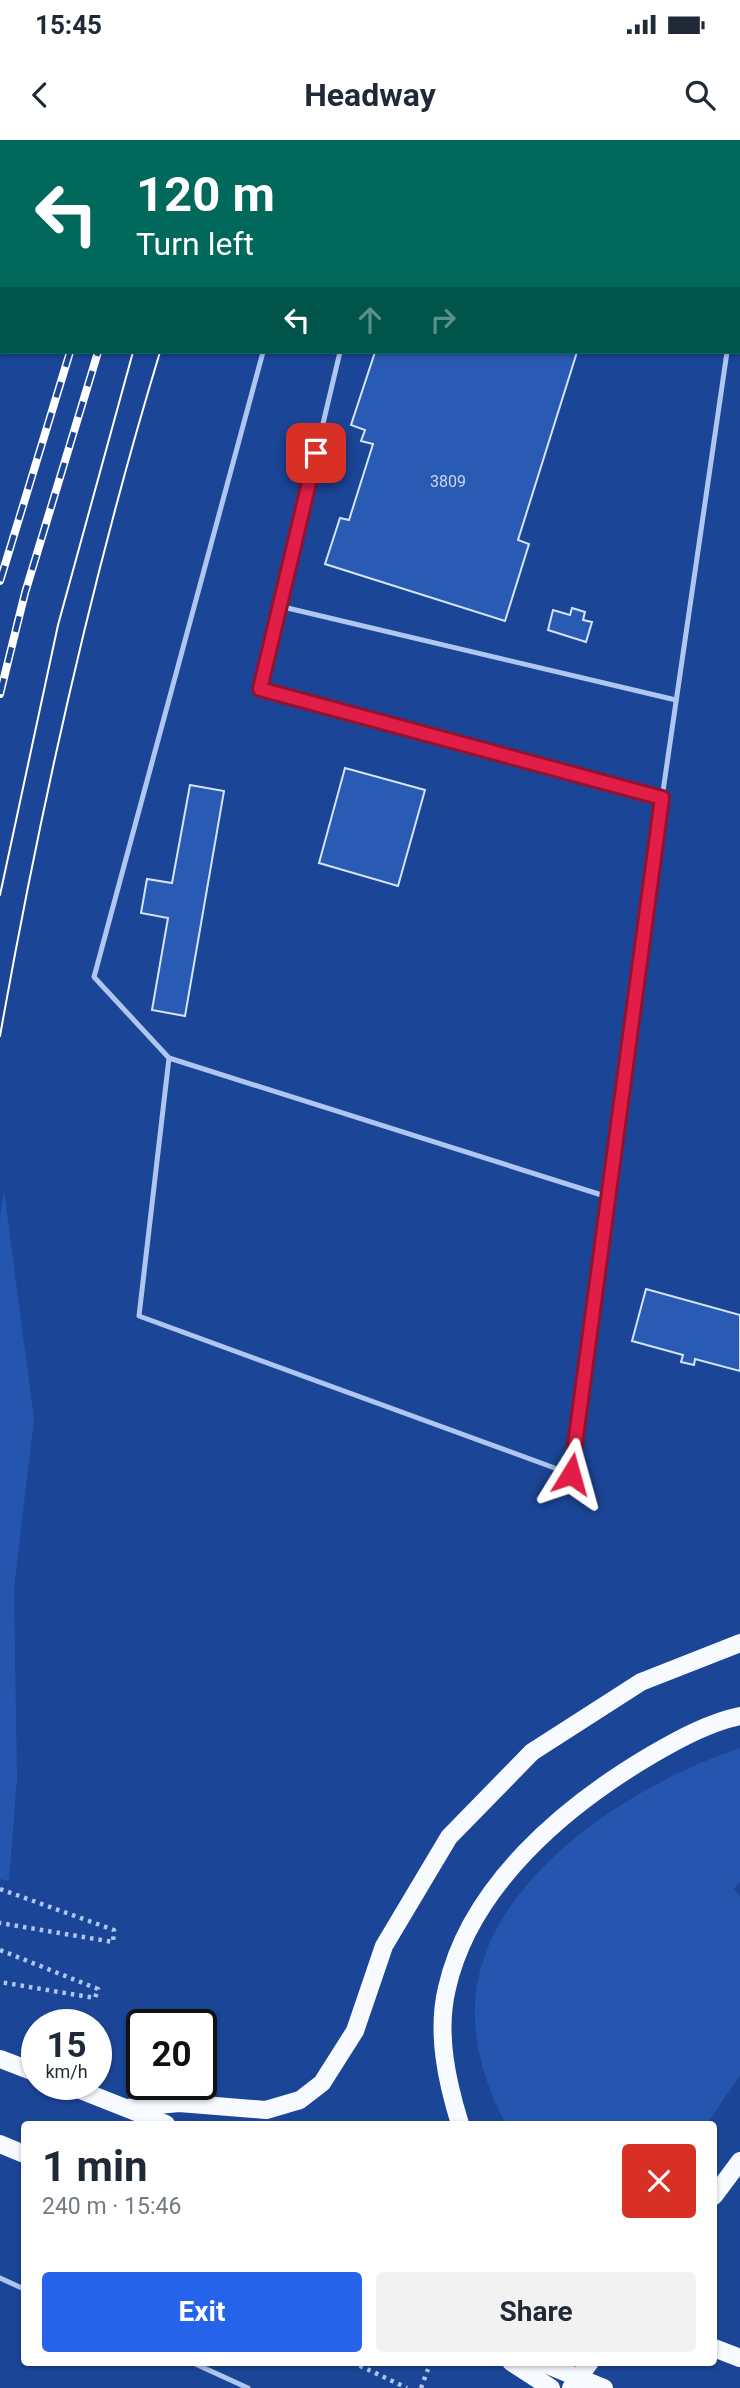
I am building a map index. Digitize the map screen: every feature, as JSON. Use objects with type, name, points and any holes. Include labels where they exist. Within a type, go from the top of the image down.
[{"type":"main road","points":[[127,2108],[179,2103],[266,2110],[300,2100],[322,2083],[355,2031],[384,1946],[449,1837],[532,1752],[641,1682],[740,1643]]},
{"type":"main road","points":[[459,2121],[447,2082],[443,2038],[446,1989],[465,1939],[491,1893],[570,1810],[625,1771],[676,1741],[740,1716]]},
{"type":"main road","points":[[0,2059],[21,2067]]},
{"type":"main road","points":[[106,2100],[159,2121]]},
{"type":"main road","points":[[0,2144],[21,2153]]},
{"type":"main road","points":[[717,2192],[740,2161]]},
{"type":"main road","points":[[717,2348],[740,2358]]},
{"type":"main road","points":[[517,2366],[551,2388]]},
{"type":"main road","points":[[550,2366],[604,2388]]},
{"type":"main road","points":[[571,2388],[587,2366]]},
{"type":"lane","points":[[262,354],[94,977],[169,1058],[608,1196]]},
{"type":"lane","points":[[340,354],[260,689],[662,798]]},
{"type":"lane","points":[[169,1058],[139,1316],[571,1474],[662,798],[727,354]]},
{"type":"lane","points":[[279,606],[676,700]]},
{"type":"lane","points":[[0,2278],[21,2288]]},
{"type":"lane","points":[[200,2366],[248,2388]]},
{"type":"path","points":[[0,1889],[114,1930],[113,1941],[0,1923]]},
{"type":"path","points":[[0,1950],[97,1989],[95,1998],[0,1982]]},
{"type":"path","points":[[360,2366],[407,2388]]},
{"type":"path","points":[[421,2388],[428,2369]]},
{"type":"shaded area","points":[[4,1191],[34,1419],[14,1588],[17,1778],[9,1881],[0,1879],[0,1217]]},
{"type":"shaded area","points":[[740,1748],[740,1882],[734,1889],[740,1896],[740,2075],[709,2121],[504,2121],[484,2073],[476,2036],[475,1999],[491,1939],[514,1901],[544,1866],[580,1834],[619,1806],[660,1782]]},
{"type":"building","points":[[374,354],[576,354],[518,540],[529,544],[505,621],[325,564],[340,518],[349,520],[373,444],[361,441],[365,430],[351,425]]},
{"type":"building","points":[[572,608],[585,612],[583,620],[592,622],[586,642],[548,630],[553,610],[570,615]]},
{"type":"building","points":[[345,768],[425,790],[398,886],[319,863]]},
{"type":"building","points":[[190,785],[224,791],[185,1016],[152,1010],[168,918],[141,913],[147,879],[172,883]]},
{"type":"building","points":[[646,1289],[740,1315],[740,1371],[695,1359],[694,1365],[681,1362],[683,1355],[632,1341]]},
{"type":"tram line","points":[[0,895],[58,625],[132,354]]},
{"type":"tram line","points":[[0,1036],[70,691],[112,521],[159,354]]},
{"type":"railway","points":[[0,581],[69,354]]},
{"type":"railway","points":[[0,694],[25,593],[97,354]]},
{"type":"route","points":[[316,453],[260,689],[662,798],[571,1474]]}]
